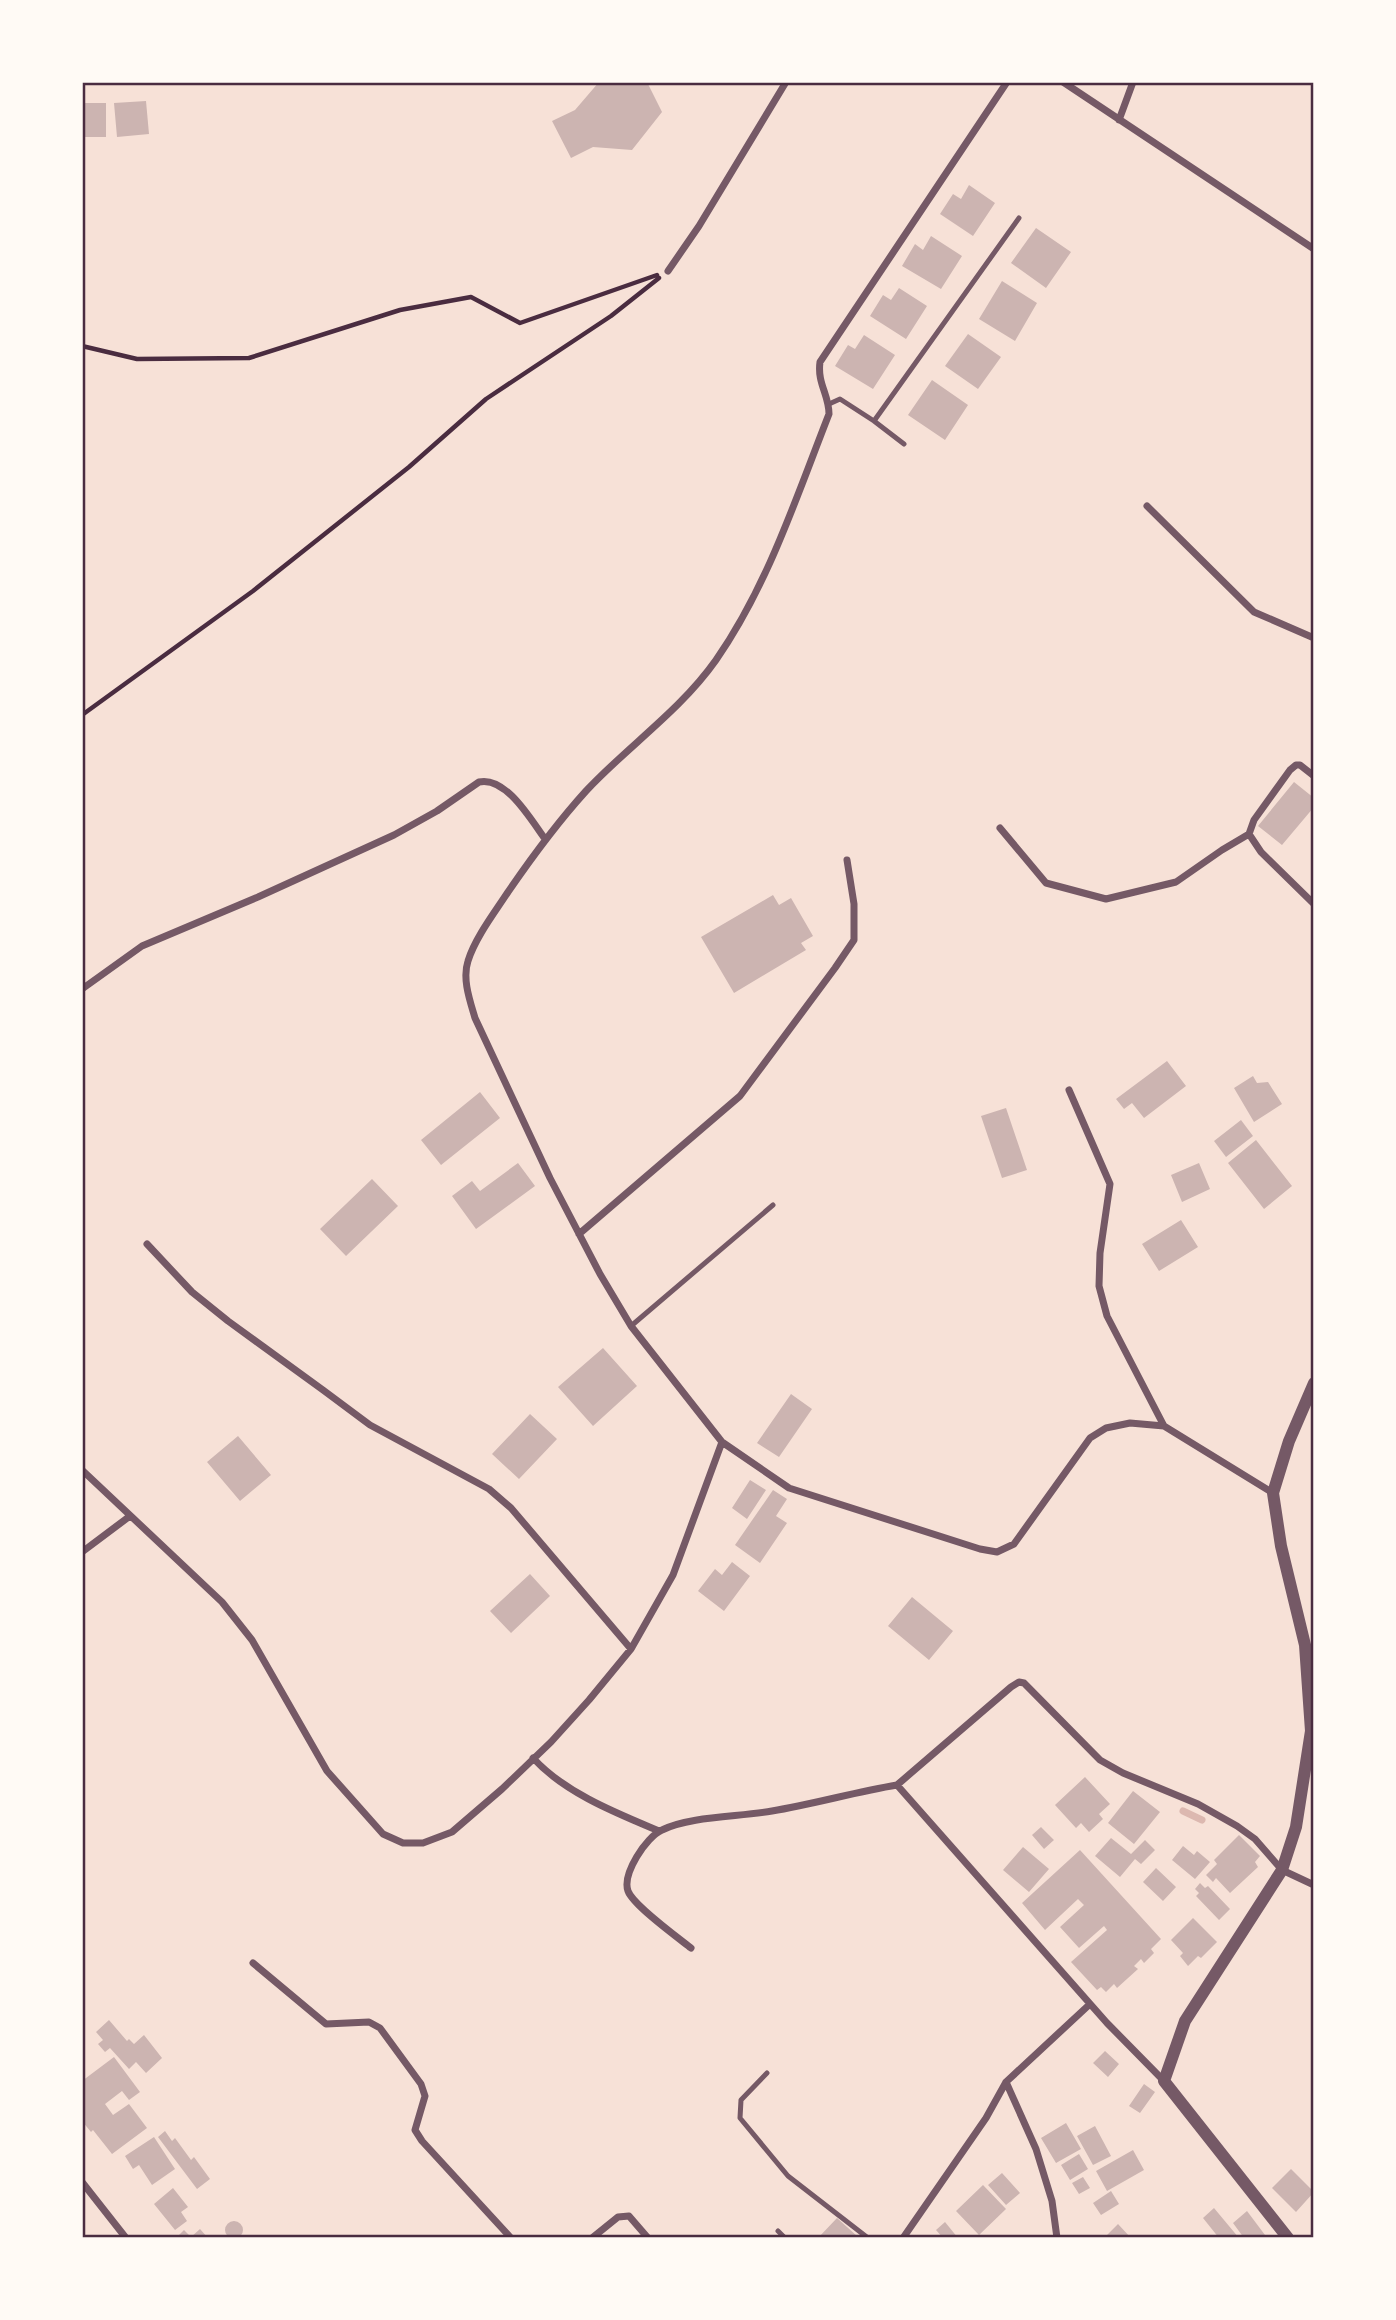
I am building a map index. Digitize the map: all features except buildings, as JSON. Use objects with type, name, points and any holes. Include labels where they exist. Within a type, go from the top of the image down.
[{"type":"street","points":[[668,271],[699,226],[786,82]]},
{"type":"street","points":[[1007,82],[820,362],[818,374],[829,404],[829,414],[765,576],[744,617],[715,662],[674,708],[585,792],[545,839],[488,922],[467,962],[467,991],[475,1018],[579,1234],[600,1275],[631,1325],[722,1442],[789,1488],[980,1549],[997,1552],[1014,1544],[1090,1438],[1106,1428],[1130,1423],[1164,1426],[1273,1493]]},
{"type":"street","points":[[1063,82],[1314,249]]},
{"type":"street","points":[[1119,120],[1133,82]]},
{"type":"street","points":[[1147,506],[1247,607],[1261,616],[1314,638]]},
{"type":"street","points":[[1000,828],[1046,883],[1106,899],[1176,883],[1249,834],[1254,820],[1290,769],[1300,765],[1314,776]]},
{"type":"street","points":[[82,989],[142,946],[394,835],[437,811],[479,782],[496,782],[509,792],[545,839]]},
{"type":"street","points":[[1249,834],[1261,852],[1314,904]]},
{"type":"street","points":[[579,1234],[740,1096],[835,968],[854,940],[854,904],[847,860]]},
{"type":"street","points":[[1069,1090],[1110,1184],[1100,1253],[1099,1286],[1107,1316],[1164,1426]]},
{"type":"street","points":[[147,1244],[192,1292],[342,1404],[370,1424],[489,1489],[511,1508],[631,1649]]},
{"type":"street","points":[[1164,2081],[1185,2021],[1282,1870],[1296,1827],[1311,1731],[1305,1645],[1281,1546],[1273,1493],[1289,1440],[1314,1382]]},
{"type":"street","points":[[82,1470],[222,1602],[252,1640],[327,1772],[383,1834],[403,1843],[423,1843],[452,1832],[533,1758],[589,1700],[631,1649],[673,1575],[722,1442]]},
{"type":"street","points":[[82,1552],[130,1516]]},
{"type":"street","points":[[691,1948],[628,1893],[626,1878],[646,1843],[659,1831],[675,1824],[772,1811],[897,1785],[1019,1682],[1024,1683],[1100,1760],[1123,1773],[1198,1804],[1237,1826],[1255,1839],[1282,1870],[1314,1885]]},
{"type":"street","points":[[533,1758],[545,1771],[592,1800],[659,1831]]},
{"type":"street","points":[[897,1785],[1090,2004],[1164,2081],[1288,2238]]},
{"type":"street","points":[[253,1963],[326,2024],[369,2022],[380,2028],[421,2084],[425,2096],[415,2130],[511,2238]]},
{"type":"street","points":[[903,2238],[986,2118],[1006,2082],[1090,2004]]},
{"type":"street","points":[[1006,2082],[1036,2149],[1052,2201],[1057,2238]]},
{"type":"street","points":[[82,2182],[126,2238]]},
{"type":"street","points":[[592,2238],[618,2217],[629,2216],[648,2238]]},
{"type":"lane","points":[[874,421],[1018,218]]},
{"type":"lane","points":[[829,404],[840,399],[904,444]]},
{"type":"lane","points":[[631,1325],[773,1205]]},
{"type":"lane","points":[[767,2073],[741,2100],[740,2118],[788,2176],[868,2238]]},
{"type":"lane","points":[[778,2231],[785,2238]]},
{"type":"path","points":[[82,346],[137,359],[248,358],[400,310],[471,297],[520,323],[668,271]]},
{"type":"path","points":[[82,715],[263,583],[409,467],[486,399],[611,316],[668,271]]},
{"type":"waterway","points":[[1183,1811],[1202,1820]]}]
